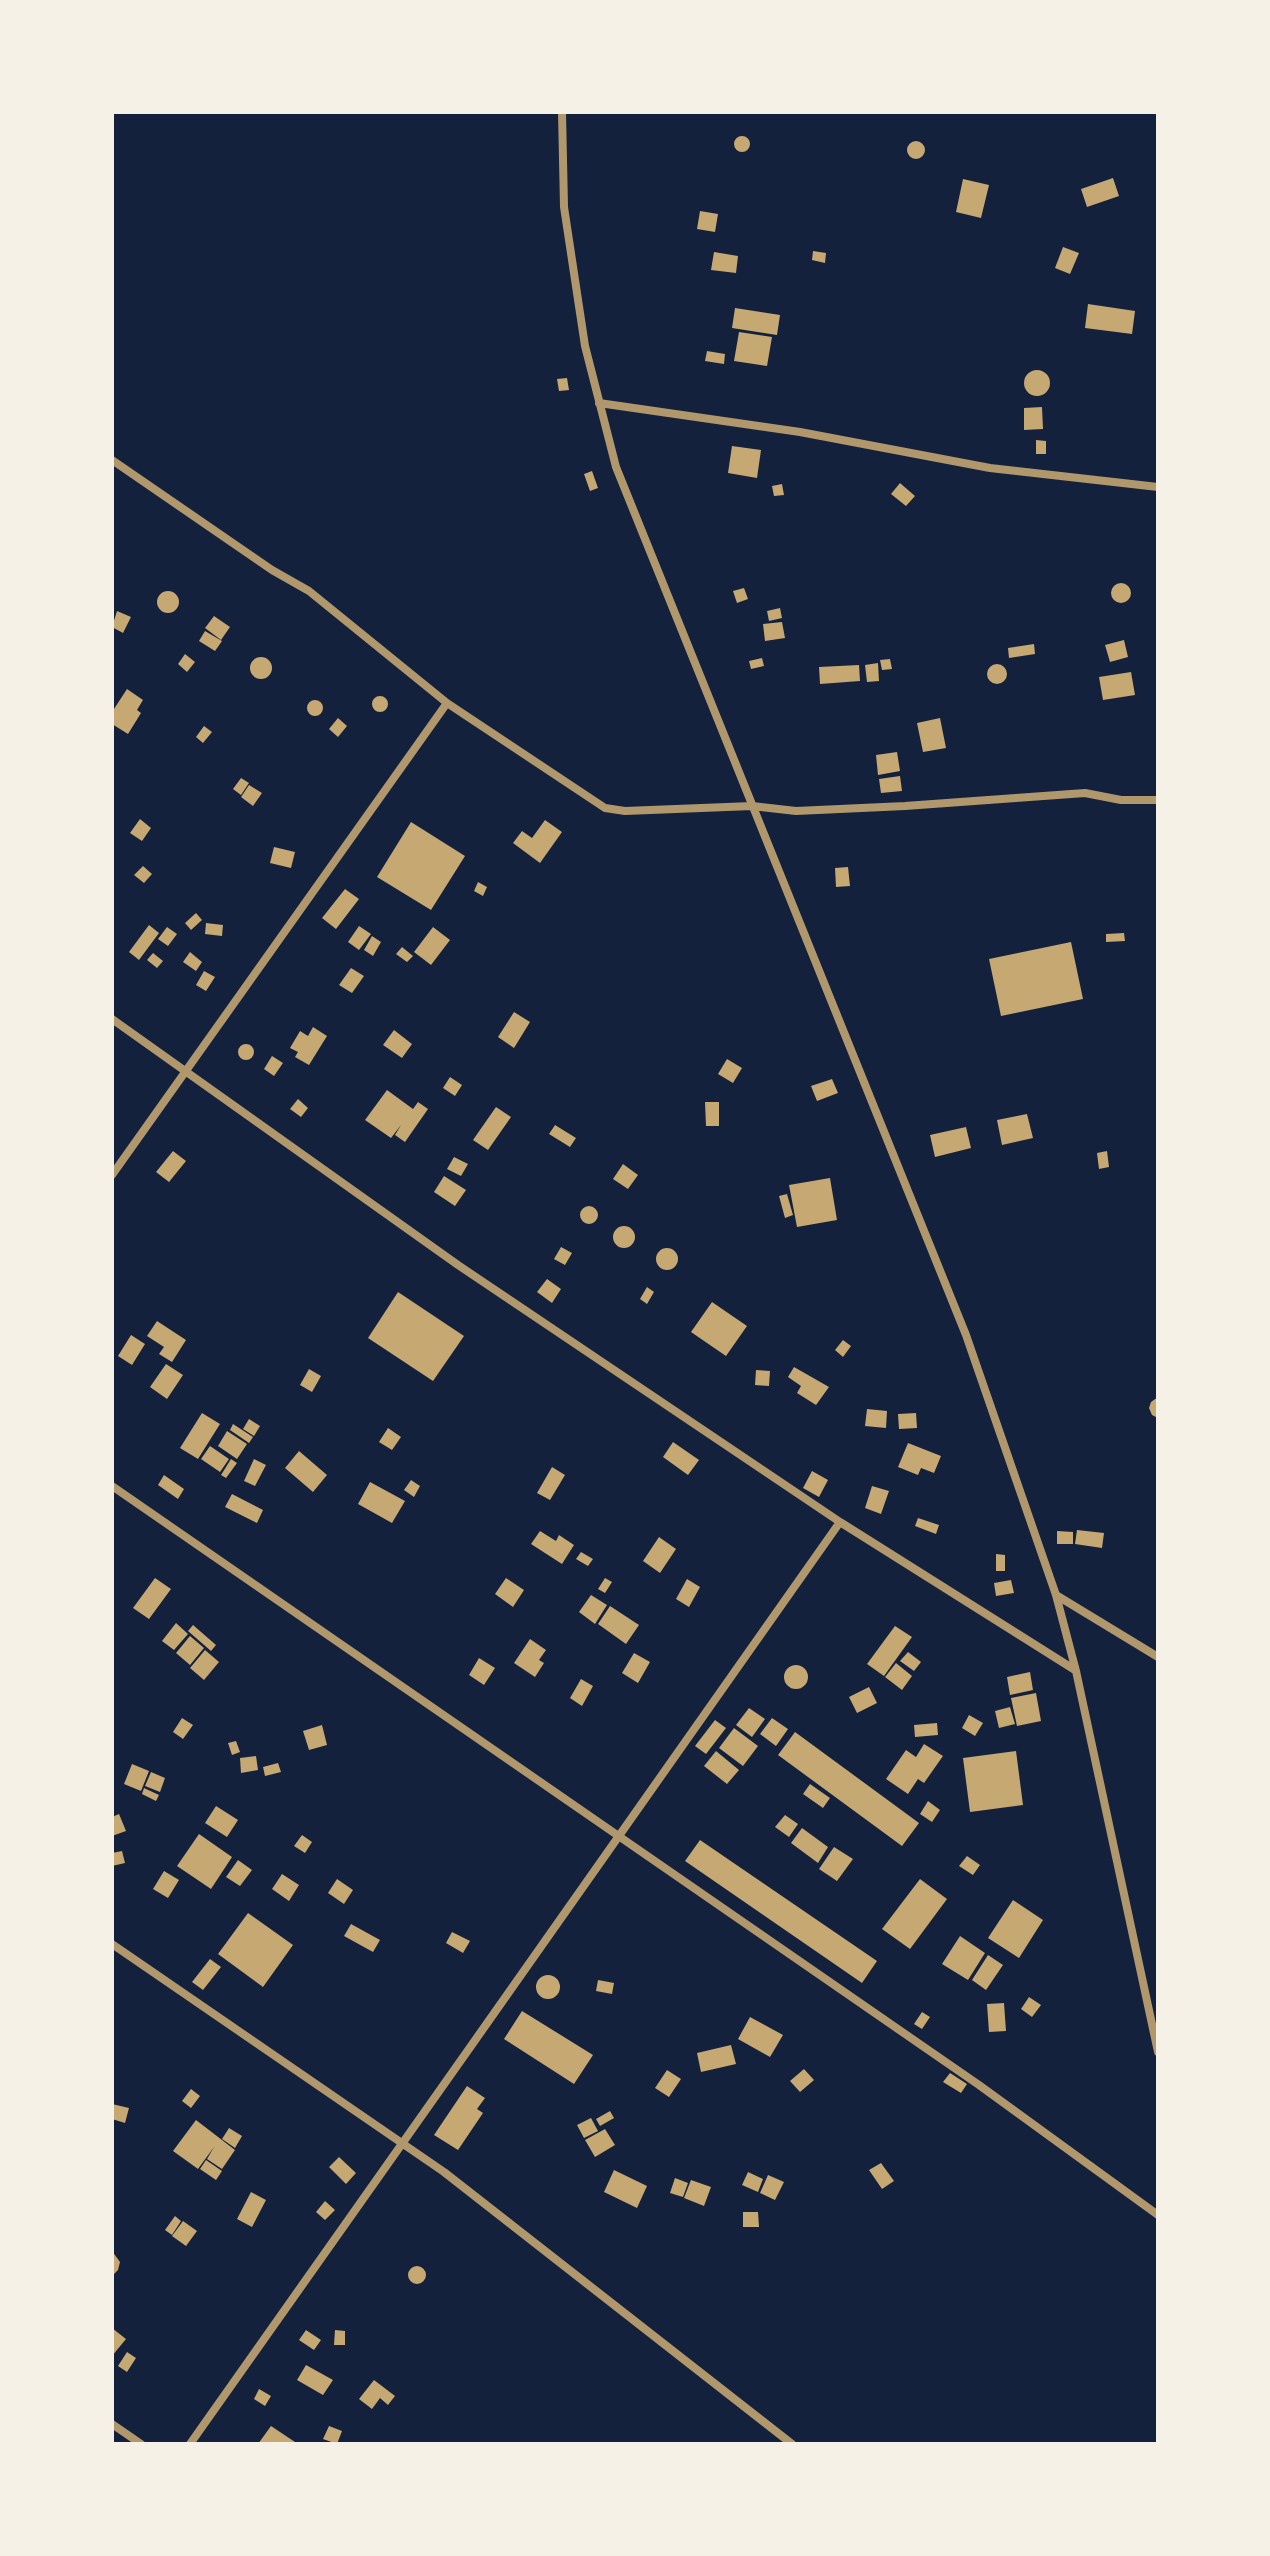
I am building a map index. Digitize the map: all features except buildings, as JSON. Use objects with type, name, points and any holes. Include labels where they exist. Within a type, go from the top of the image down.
[{"type":"street","points":[[562,112],[564,207],[585,346],[616,467],[966,1335],[1056,1595],[1076,1671],[1158,2052]]},
{"type":"street","points":[[599,403],[800,432],[990,468],[1158,487]]},
{"type":"street","points":[[112,460],[272,570],[309,591],[447,703],[605,808],[625,811],[752,806],[796,811],[1085,793],[1121,800],[1158,800]]},
{"type":"street","points":[[112,1175],[447,703]]},
{"type":"street","points":[[112,1019],[458,1265],[840,1522],[1076,1671]]},
{"type":"street","points":[[112,1486],[979,2085],[1158,2215]]},
{"type":"street","points":[[190,2444],[621,1837],[840,1522]]},
{"type":"street","points":[[1056,1595],[1157,1654]]},
{"type":"street","points":[[112,1944],[498,2212],[792,2444]]},
{"type":"street","points":[[112,2424],[141,2444]]}]
